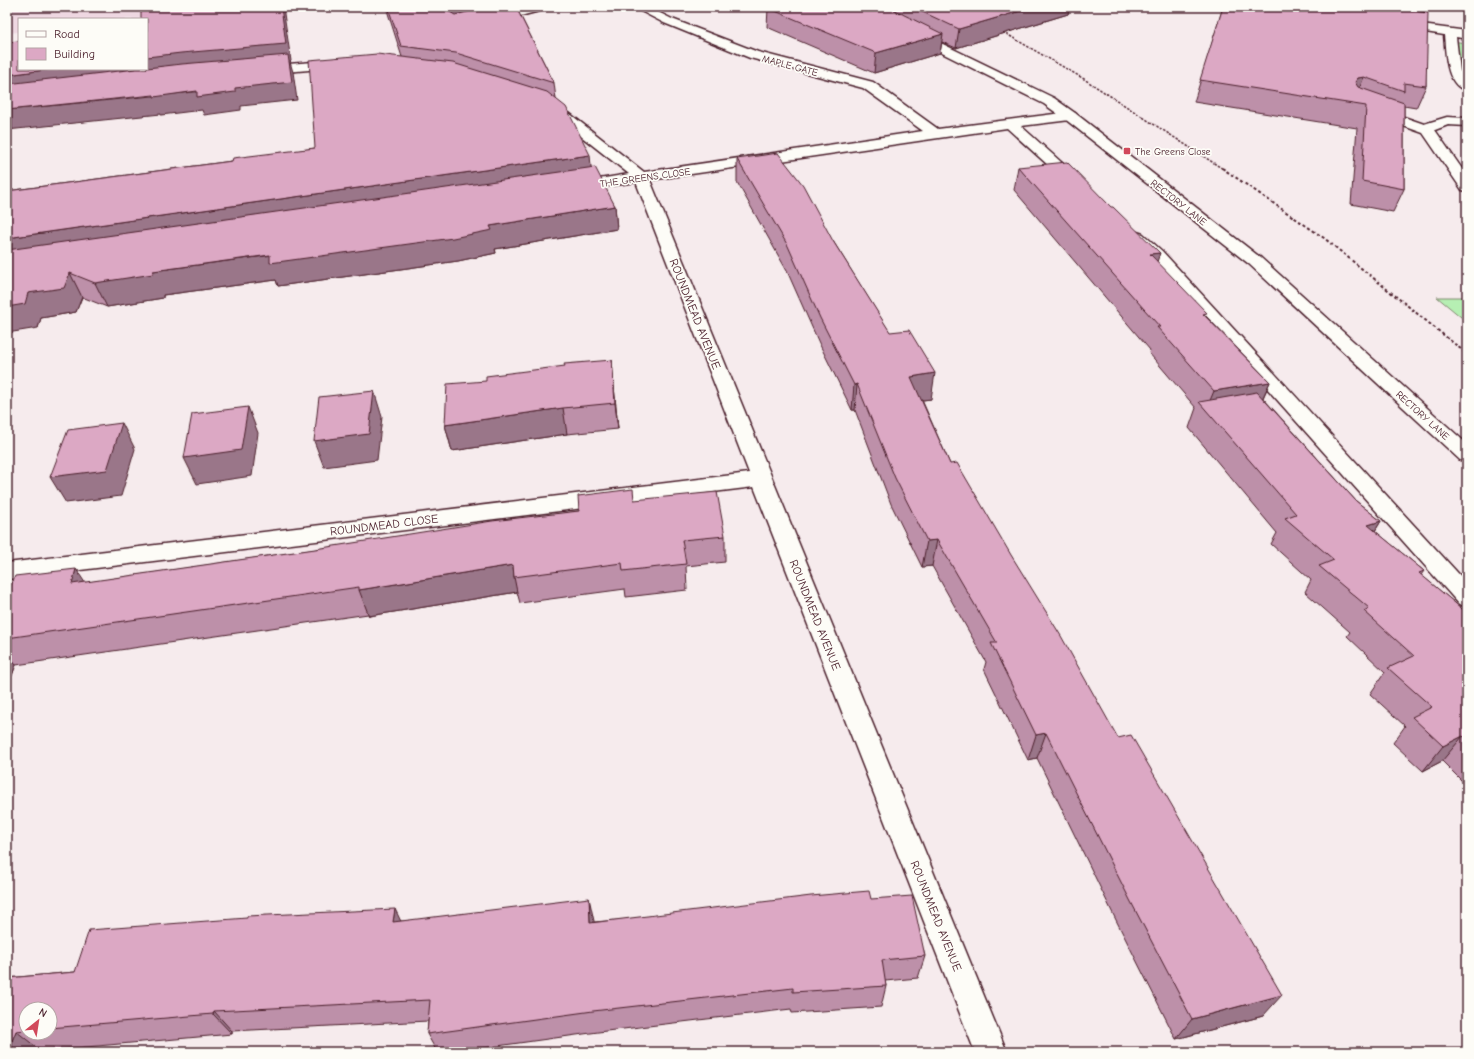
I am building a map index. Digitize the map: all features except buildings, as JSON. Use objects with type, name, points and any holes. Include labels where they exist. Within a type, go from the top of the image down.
[{"type":"street","points":[[479,24],[543,7]]},
{"type":"street","name":"MAPLE GATE","points":[[639,7],[668,21],[754,55],[868,85],[935,133]]},
{"type":"street","points":[[1389,24],[1467,35]]},
{"type":"street","name":"RECTORY LANE","points":[[903,28],[1049,101],[1070,116],[1255,261],[1467,455]]},
{"type":"street","points":[[1450,33],[1454,72],[1467,86]]},
{"type":"street","points":[[251,71],[336,63],[352,65]]},
{"type":"street","points":[[540,104],[555,109],[641,177]]},
{"type":"street","points":[[1363,106],[1428,130],[1467,187]]},
{"type":"street","name":"THE GREENS CLOSE","points":[[563,189],[935,133],[1070,116]]},
{"type":"street","points":[[1428,130],[1430,126],[1447,121],[1467,122]]},
{"type":"street","points":[[1009,123],[1085,191]]},
{"type":"street","name":"ROUNDMEAD AVENUE","points":[[641,177],[991,1052]]},
{"type":"street","points":[[1126,228],[1156,254],[1467,598]]},
{"type":"street","name":"ROUNDMEAD CLOSE","points":[[7,571],[761,479]]},
{"type":"path","points":[[1001,31],[1084,79],[1231,174],[1318,234],[1467,354]]},
{"type":"shaded area","points":[[7,7],[251,7],[148,19],[18,18],[18,32],[7,33]]},
{"type":"green space","points":[[1451,41],[1467,43],[1467,87],[1454,72]]},
{"type":"green space","points":[[1437,297],[1467,297],[1467,322]]},
{"type":"place","name":"The Greens Close","points":[[1127,151]]}]
